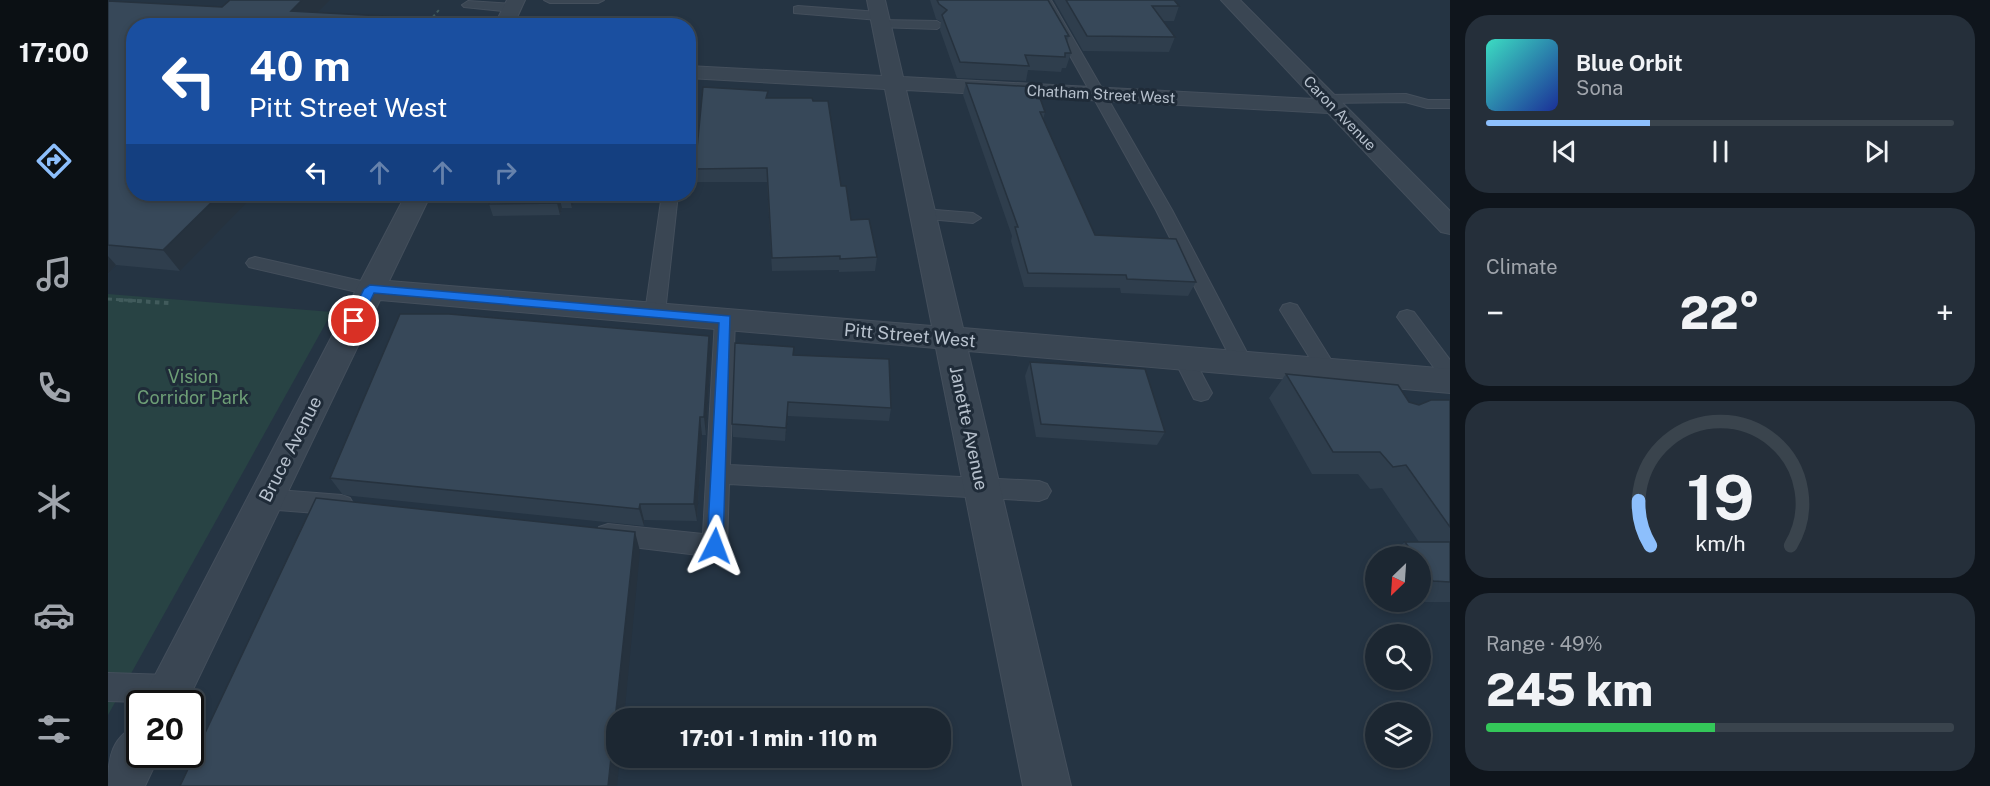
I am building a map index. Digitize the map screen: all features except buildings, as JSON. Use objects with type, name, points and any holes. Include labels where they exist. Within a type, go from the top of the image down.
[{"type":"street","name":"Caron Avenue","points":[[1230,0],[1450,226]]},
{"type":"street","points":[[506,18],[514,4]]},
{"type":"street","name":"Janette Avenue","points":[[879,12],[1047,786]]},
{"type":"street","name":"Chatham Street West","points":[[696,72],[1332,106]]},
{"type":"street","name":"Bruce Avenue","points":[[169,690],[414,201]]},
{"type":"street","name":"Pitt Street West","points":[[370,289],[1328,371],[1373,383],[1450,381]]},
{"type":"street","points":[[120,786],[129,768]]},
{"type":"lane","points":[[550,0],[598,0]]},
{"type":"lane","points":[[1045,0],[1164,210],[1243,364]]},
{"type":"lane","points":[[468,5],[514,4]]},
{"type":"lane","points":[[879,12],[798,10],[813,8],[879,12],[937,25]]},
{"type":"lane","points":[[1332,106],[1420,110],[1427,104],[1450,104]]},
{"type":"lane","points":[[655,313],[669,201]]},
{"type":"lane","points":[[923,214],[973,218]]},
{"type":"lane","points":[[255,263],[370,289]]},
{"type":"lane","points":[[1290,310],[1328,371]]},
{"type":"lane","points":[[1407,317],[1450,375]]},
{"type":"lane","points":[[585,532],[715,546],[725,319]]},
{"type":"lane","points":[[1184,359],[1201,393]]},
{"type":"lane","points":[[719,474],[1039,491]]},
{"type":"lane","points":[[265,499],[359,507]]},
{"type":"lane","points":[[108,687],[126,690]]},
{"type":"path","points":[[432,18],[439,10]]},
{"type":"path","points":[[108,299],[169,303]]},
{"type":"green space","name":"Vision Corridor Park","points":[[108,294],[332,312],[108,715]]},
{"type":"route","points":[[354,321],[370,289],[725,319],[715,546]]}]
